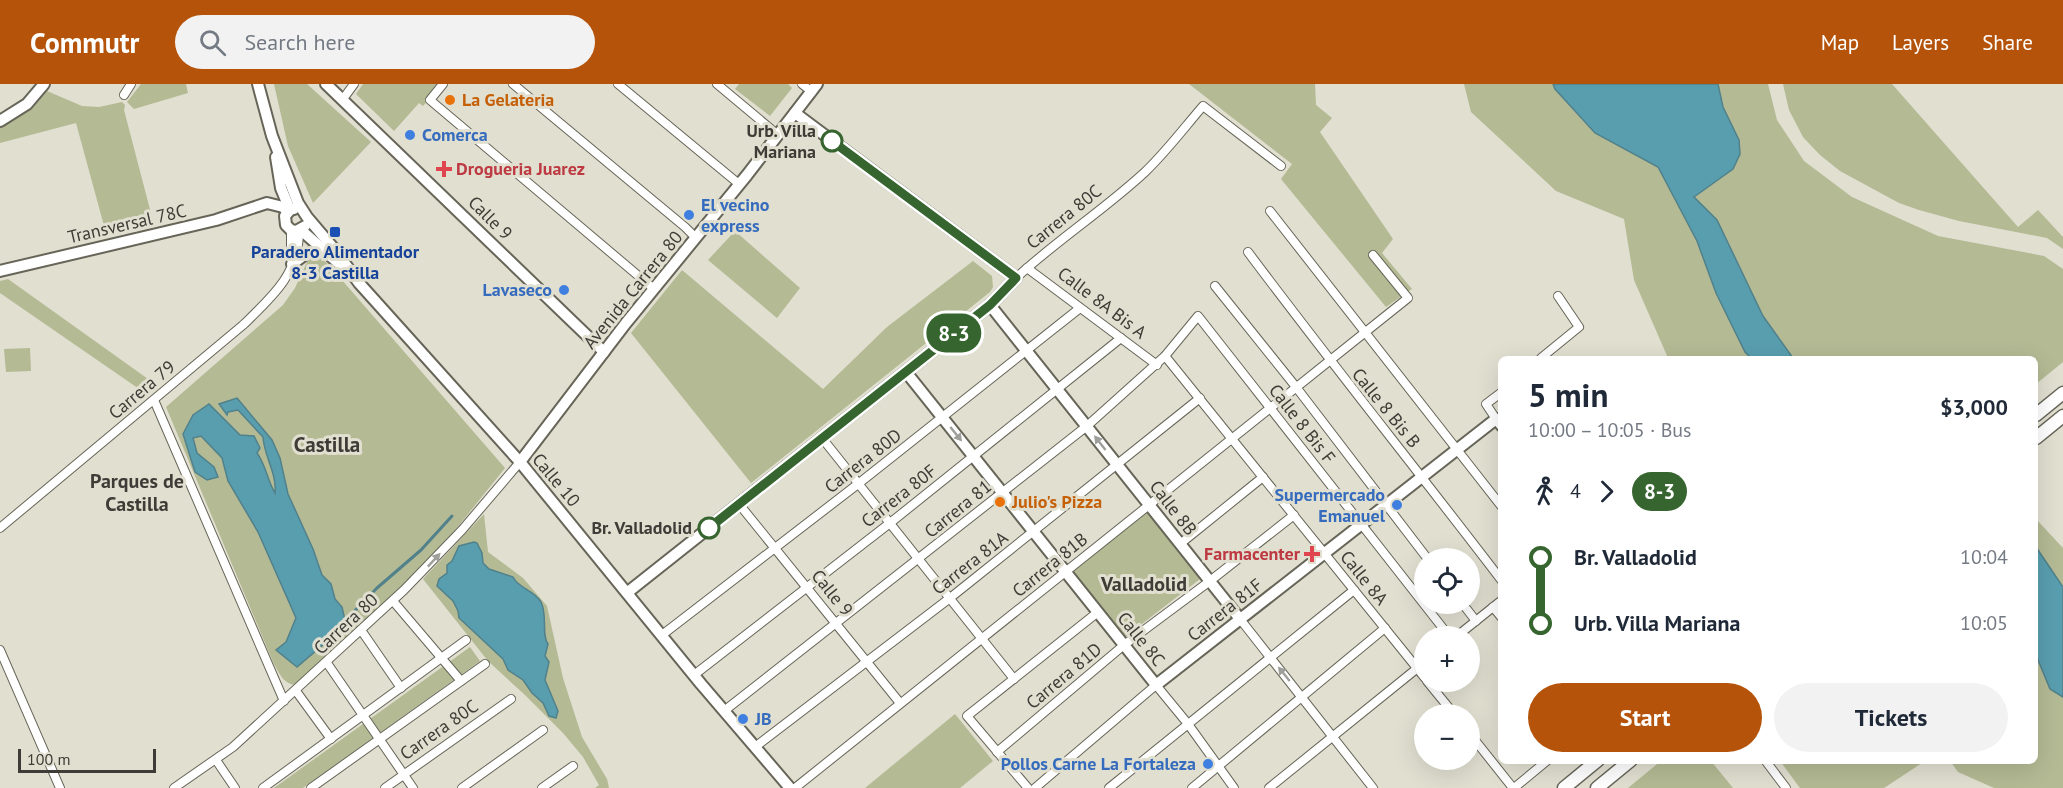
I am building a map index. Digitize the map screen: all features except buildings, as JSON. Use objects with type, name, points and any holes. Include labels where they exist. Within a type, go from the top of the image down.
[{"type":"main road","points":[[2038,413],[2063,393]]},
{"type":"main road","points":[[2038,436],[2063,416]]},
{"type":"main road","points":[[1564,788],[1593,764]]},
{"type":"main road","points":[[1597,788],[1626,764]]},
{"type":"street","points":[[124,95],[131,84]]},
{"type":"street","points":[[258,84],[273,136],[287,213],[286,225],[297,230],[305,227],[304,214],[296,209],[287,213]]},
{"type":"street","name":"Calle 9","points":[[326,84],[604,351]]},
{"type":"street","points":[[343,99],[354,84]]},
{"type":"street","points":[[443,84],[430,100],[654,289]]},
{"type":"street","points":[[513,84],[696,238]]},
{"type":"street","points":[[618,84],[739,184]]},
{"type":"street","points":[[717,84],[778,135]]},
{"type":"street","points":[[802,84],[814,88]]},
{"type":"street","points":[[0,121],[27,104],[39,86]]},
{"type":"street","name":"Avenida Carrera 80","points":[[520,462],[604,351],[814,88]]},
{"type":"street","name":"Carrera 80C","points":[[628,592],[990,305],[1027,268],[1145,171],[1203,106],[1281,166]]},
{"type":"street","points":[[795,113],[1016,278]]},
{"type":"street","name":"Calle 10","points":[[273,136],[304,214],[336,250],[359,283]]},
{"type":"street","points":[[264,204],[281,188]]},
{"type":"street","points":[[264,204],[283,207],[287,213]]},
{"type":"street","name":"Transversal 78C","points":[[0,271],[216,220],[264,204]]},
{"type":"street","points":[[1270,211],[1498,502]]},
{"type":"street","name":"Calle 10","points":[[297,230],[359,283],[520,462],[694,675],[790,788]]},
{"type":"street","name":"Carrera 79","points":[[1,527],[252,317],[276,292],[291,267],[297,250],[297,230]]},
{"type":"street","points":[[291,267],[307,253],[324,251]]},
{"type":"street","name":"Calle 8 Bis B","points":[[1248,252],[1329,361],[1498,576]]},
{"type":"street","name":"Carrera 81B","points":[[795,788],[1408,298],[1373,255]]},
{"type":"street","name":"Calle 8A Bis A","points":[[1027,268],[1157,365]]},
{"type":"street","points":[[1215,286],[1296,387],[1418,548]]},
{"type":"street","points":[[1543,356],[1579,327],[1558,296]]},
{"type":"street","name":"Calle 8B","points":[[990,305],[1373,788]]},
{"type":"street","name":"Carrera 80D","points":[[662,635],[858,484],[1080,308]]},
{"type":"street","name":"Carrera 81","points":[[724,711],[1087,426],[1157,365],[1198,316]]},
{"type":"street","name":"Calle 8 Bis F","points":[[1198,316],[1441,626]]},
{"type":"street","name":"Carrera 80F","points":[[694,675],[890,523],[1121,338]]},
{"type":"street","name":"Calle 8A","points":[[1165,356],[1414,664]]},
{"type":"street","name":"Calle 8C","points":[[906,372],[1188,724],[1234,788]]},
{"type":"street","points":[[1498,395],[1486,405],[1498,421]]},
{"type":"street","name":"Carrera 81A","points":[[755,747],[950,598],[1200,398]]},
{"type":"street","points":[[154,400],[284,701]]},
{"type":"street","name":"Carrera 81F","points":[[1035,788],[1156,685],[1457,450],[1498,423]]},
{"type":"street","points":[[822,438],[1014,679]]},
{"type":"street","name":"Carrera 80","points":[[174,788],[233,747],[393,601],[454,539],[520,462]]},
{"type":"street","points":[[1180,544],[1263,477]]},
{"type":"street","name":"Calle 9","points":[[739,504],[900,703]]},
{"type":"street","name":"Carrera 81D","points":[[997,752],[1124,645],[1294,515]]},
{"type":"street","points":[[1109,788],[1354,590]]},
{"type":"street","points":[[393,601],[461,681]]},
{"type":"street","points":[[1470,626],[1498,603]]},
{"type":"street","points":[[1493,607],[1498,613]]},
{"type":"street","points":[[1028,788],[967,716],[1098,612]]},
{"type":"street","points":[[1471,614],[1476,621]]},
{"type":"street","points":[[1192,788],[1385,628]]},
{"type":"street","points":[[361,630],[401,688]]},
{"type":"street","points":[[263,788],[466,640]]},
{"type":"street","points":[[0,650],[60,788]]},
{"type":"street","points":[[327,663],[413,788]]},
{"type":"street","points":[[311,788],[485,664]]},
{"type":"street","points":[[1269,788],[1414,670]]},
{"type":"street","points":[[296,691],[331,739]]},
{"type":"street","name":"Calle 8A","points":[[1436,692],[1446,704]]},
{"type":"street","name":"Carrera 80C","points":[[385,788],[511,699]]},
{"type":"street","points":[[462,788],[543,730]]},
{"type":"street","points":[[1480,746],[1514,788],[1543,764]]},
{"type":"street","points":[[216,760],[235,788]]},
{"type":"street","points":[[1768,764],[1786,788]]},
{"type":"street","points":[[542,788],[573,766]]},
{"type":"green space","points":[[141,84],[186,84],[188,93],[134,109],[127,102]]},
{"type":"green space","points":[[274,84],[307,84],[371,142],[313,203],[288,146]]},
{"type":"green space","points":[[363,84],[442,84],[423,106],[419,103],[394,131],[356,94]]},
{"type":"green space","points":[[739,84],[788,84],[792,88],[770,116],[735,89]]},
{"type":"green space","points":[[1189,84],[1315,84],[1316,105],[1332,118],[1320,132],[1393,239],[1382,253],[1412,289],[1386,307],[1281,179],[1292,164]]},
{"type":"green space","points":[[1464,84],[1768,84],[1777,120],[1804,161],[1852,197],[1938,236],[2044,256],[2063,269],[2063,362],[2038,382],[2038,356],[1667,356],[1634,280],[1624,219],[1556,191],[1471,112]]},
{"type":"green space","points":[[1783,84],[1892,84],[2018,227],[2038,210],[2063,237],[2063,249],[2047,238],[1959,221],[1919,210],[1899,203],[1840,171],[1803,137],[1789,110]]},
{"type":"green space","points":[[47,91],[82,106],[99,107],[122,102],[125,105],[124,110],[153,221],[106,233],[76,123],[0,143],[0,126],[31,106]]},
{"type":"green space","points":[[735,231],[800,288],[777,318],[708,260]]},
{"type":"green space","points":[[315,257],[328,264],[505,468],[423,566],[295,685],[284,679],[273,662],[166,407],[283,305],[295,288],[308,260]]},
{"type":"green space","points":[[973,261],[992,276],[993,287],[990,292],[751,483],[631,333],[682,270],[823,389],[887,327]]},
{"type":"green space","points":[[8,279],[155,384],[145,393],[0,293],[0,281]]},
{"type":"green space","points":[[30,348],[31,371],[6,372],[4,349]]},
{"type":"green space","points":[[1147,512],[1200,579],[1125,637],[1072,570]]},
{"type":"green space","points":[[484,514],[488,552],[523,578],[547,606],[563,678],[582,737],[607,779],[609,788],[595,788],[599,785],[583,757],[563,733],[488,661],[423,579]]},
{"type":"green space","points":[[2038,521],[2063,548],[2063,788],[1994,788],[1958,772],[1952,764],[2038,764]]},
{"type":"green space","points":[[470,647],[480,661],[303,788],[274,788]]},
{"type":"green space","points":[[955,714],[993,761],[960,788],[865,788]]},
{"type":"green space","points":[[1657,764],[1713,764],[1733,788],[1628,788]]},
{"type":"green space","points":[[1782,764],[1920,764],[1884,788],[1800,788]]},
{"type":"water","points":[[1553,84],[1718,84],[1723,107],[1739,140],[1740,154],[1733,169],[1694,197],[1717,220],[1763,316],[1792,356],[1749,356],[1745,352],[1716,293],[1697,241],[1658,167],[1595,133]]},
{"type":"water","points":[[237,398],[272,440],[280,458],[288,494],[322,575],[331,584],[335,599],[342,607],[348,633],[331,638],[297,667],[276,650],[286,642],[296,618],[258,532],[228,481],[222,458],[201,436],[193,438],[197,453],[214,467],[218,477],[207,480],[195,472],[183,434],[193,415],[209,404],[240,435],[254,436],[260,448],[257,453],[275,493],[274,478],[263,437],[238,410],[228,412],[227,415],[219,404]]},
{"type":"water","points":[[477,543],[482,553],[483,563],[489,569],[513,577],[541,602],[548,644],[545,656],[549,662],[545,680],[558,711],[556,718],[549,716],[543,703],[523,680],[508,670],[503,659],[459,618],[453,601],[437,586],[439,579],[447,573],[447,565],[452,561],[459,546]]},
{"type":"water","points":[[2038,550],[2063,587],[2063,697],[2050,689],[2038,660]]},
{"type":"waterway","points":[[343,623],[377,588],[421,550],[452,516]]},
{"type":"bus line","name":"8-3","points":[[709,528],[990,305],[1016,278],[832,141]]},
{"type":"place","name":"La Gelateria","points":[[450,100]]},
{"type":"place","name":"Comerca","points":[[410,135]]},
{"type":"place","name":"Urb. Villa Mariana","points":[[832,141]]},
{"type":"place","name":"Drogueria Juarez","points":[[444,169]]},
{"type":"place","name":"El vecino express","points":[[689,215]]},
{"type":"place","name":"Paradero Alimentador 8-3 Castilla","points":[[335,232]]},
{"type":"place","name":"Lavaseco","points":[[564,290]]},
{"type":"place","name":"Julio's Pizza","points":[[1000,502]]},
{"type":"place","name":"Supermercado Emanuel","points":[[1397,505]]},
{"type":"place","name":"Br. Valladolid","points":[[709,528]]},
{"type":"place","name":"Farmacenter","points":[[1312,554]]},
{"type":"place","name":"JB","points":[[743,719]]},
{"type":"place","name":"Pollos Carne La Fortaleza","points":[[1208,764]]},
{"type":"district","name":"Castilla","points":[[327,445]]},
{"type":"district","name":"Parques de Castilla","points":[[137,492]]},
{"type":"district","name":"Valladolid","points":[[1144,584]]}]
